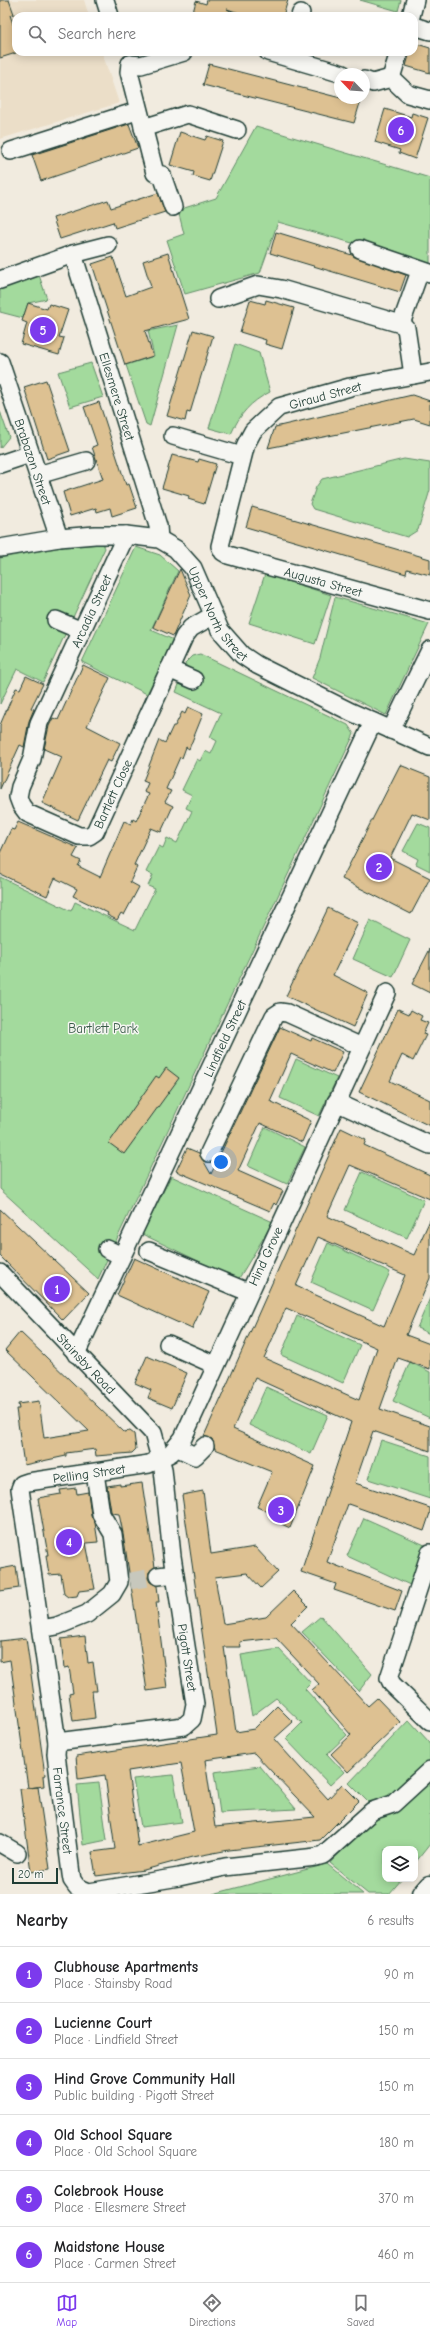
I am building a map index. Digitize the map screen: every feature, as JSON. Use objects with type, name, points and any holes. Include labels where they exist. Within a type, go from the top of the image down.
[{"type":"highway","points":[[424,1894],[430,1887]]},
{"type":"street","points":[[105,0],[109,12]]},
{"type":"street","points":[[411,12],[415,0]]},
{"type":"street","points":[[418,27],[430,31]]},
{"type":"street","points":[[124,57],[141,65],[171,56]]},
{"type":"street","points":[[294,56],[334,71]]},
{"type":"street","points":[[391,78],[398,56]]},
{"type":"street","points":[[124,57],[148,151],[155,172],[162,175],[173,207]]},
{"type":"street","points":[[370,82],[373,83],[391,78]]},
{"type":"street","points":[[391,78],[408,94],[430,100]]},
{"type":"street","points":[[11,151],[137,111]]},
{"type":"street","points":[[143,128],[188,114],[237,130]]},
{"type":"street","points":[[0,280],[73,254],[108,245]]},
{"type":"street","points":[[360,249],[411,265],[425,272],[401,324]]},
{"type":"street","name":"Ellesmere Street","points":[[73,254],[158,526],[159,539]]},
{"type":"street","points":[[218,299],[258,284],[281,289],[401,324],[406,328],[413,375]]},
{"type":"street","name":"Brabazon Street","points":[[0,362],[59,538]]},
{"type":"street","name":"Giraud Street","points":[[220,546],[242,456],[253,431],[279,407],[350,387],[430,372]]},
{"type":"street","points":[[174,436],[242,456]]},
{"type":"street","points":[[0,464],[30,454]]},
{"type":"street","points":[[38,475],[86,461]]},
{"type":"street","name":"Upper North Street","points":[[0,548],[59,538],[126,535],[159,539],[176,549],[193,568],[212,616],[230,644],[256,665],[373,722],[430,747]]},
{"type":"street","name":"Arcadia Street","points":[[56,686],[126,535]]},
{"type":"street","name":"Augusta Street","points":[[220,546],[223,552],[228,555],[430,611]]},
{"type":"street","name":"Bartlett Close","points":[[56,686],[39,723],[32,759],[20,787],[18,797],[21,805],[27,813],[80,836],[89,836],[95,832],[100,824],[184,637],[191,628],[212,616]]},
{"type":"street","points":[[56,620],[82,631]]},
{"type":"street","points":[[391,730],[430,650]]},
{"type":"street","points":[[169,669],[194,680]]},
{"type":"street","name":"Lindfield Street","points":[[76,1354],[115,1252],[373,722]]},
{"type":"street","name":"Hind Grove","points":[[162,1460],[176,1447],[182,1438],[387,993]]},
{"type":"street","points":[[210,1152],[274,1016],[280,1012],[287,1013],[362,1047]]},
{"type":"street","points":[[336,1102],[430,1145]]},
{"type":"street","points":[[149,1251],[248,1292]]},
{"type":"street","name":"Stainsby Road","points":[[0,1273],[76,1354],[148,1426],[156,1440],[162,1460]]},
{"type":"street","points":[[168,1344],[215,1365]]},
{"type":"street","points":[[176,1447],[195,1456],[204,1446]]},
{"type":"street","name":"Pelling Street","points":[[20,1489],[22,1484],[28,1482],[149,1464],[162,1460]]},
{"type":"street","name":"Pigott Street","points":[[57,1742],[184,1726],[192,1719],[195,1704],[167,1575],[162,1460]]},
{"type":"street","points":[[41,1629],[56,1626],[87,1614],[104,1601],[124,1581],[113,1534],[101,1514],[96,1472]]},
{"type":"street","name":"Farrance Street","points":[[20,1489],[57,1742],[56,1754],[72,1880],[80,1890],[89,1892],[179,1877],[225,1867],[316,1858],[323,1855],[372,1811],[393,1804],[430,1770]]},
{"type":"street","points":[[430,1553],[389,1678],[392,1684],[430,1721]]},
{"type":"street","points":[[0,1843],[17,1853]]},
{"type":"shaded area","points":[[0,0],[84,0],[88,12],[12,12],[12,56],[103,56],[119,103],[0,139]]},
{"type":"green space","points":[[360,0],[401,0],[398,11]]},
{"type":"green space","points":[[256,126],[430,178],[430,265],[278,222],[260,273],[185,294],[167,240],[184,234],[178,210],[216,198]]},
{"type":"green space","points":[[39,275],[47,299],[28,303],[23,318],[0,312],[0,289]]},
{"type":"green space","points":[[178,325],[150,426],[146,424],[126,365],[154,356],[148,331]]},
{"type":"green space","points":[[235,344],[259,353],[270,392],[246,409],[238,420],[231,434],[209,428]]},
{"type":"green space","points":[[91,363],[103,397],[70,407],[58,372]]},
{"type":"green space","points":[[0,411],[9,437],[0,448]]},
{"type":"green space","points":[[404,459],[430,463],[430,490],[418,530],[407,537],[313,509],[310,504],[316,487],[322,479]]},
{"type":"green space","points":[[103,544],[105,548],[43,682],[17,669],[0,704],[0,558],[68,546]]},
{"type":"green space","points":[[136,547],[160,555],[178,571],[151,630],[174,640],[147,694],[82,662]]},
{"type":"green space","points":[[265,574],[331,595],[315,644],[249,623]]},
{"type":"green space","points":[[335,597],[429,624],[386,715],[312,678],[320,658]]},
{"type":"green space","name":"Bartlett Park","points":[[200,654],[348,725],[354,734],[98,1279],[0,1189],[0,877],[71,911],[75,902],[135,930],[155,889],[148,886],[153,875],[146,872],[159,846],[163,848],[167,838],[177,843],[192,811],[186,808],[192,795],[182,790],[197,759],[200,761],[205,751],[211,754],[217,741],[210,737],[221,713],[176,692],[180,682],[196,689],[202,676],[187,668],[185,663],[192,656]]},
{"type":"green space","points":[[418,823],[430,828],[430,871],[416,864],[418,859],[403,851]]},
{"type":"green space","points":[[370,920],[410,940],[393,977],[353,959]]},
{"type":"green space","points":[[296,1059],[337,1078],[319,1116],[280,1098]]},
{"type":"green space","points":[[265,1127],[305,1147],[287,1184],[248,1166]]},
{"type":"green space","points":[[362,1172],[424,1200],[407,1238],[345,1210]]},
{"type":"green space","points":[[171,1176],[273,1222],[238,1280],[142,1234]]},
{"type":"green space","points":[[328,1243],[390,1272],[373,1310],[311,1282]]},
{"type":"green space","points":[[430,1298],[430,1334],[417,1328]]},
{"type":"green space","points":[[297,1316],[360,1345],[343,1383],[281,1355]]},
{"type":"green space","points":[[410,1362],[430,1372],[430,1418],[393,1401]]},
{"type":"green space","points":[[266,1387],[328,1415],[311,1454],[249,1425]]},
{"type":"green space","points":[[381,1440],[430,1456],[430,1499],[368,1479]]},
{"type":"green space","points":[[364,1518],[427,1546],[410,1585],[347,1556]]},
{"type":"green space","points":[[321,1616],[372,1674],[359,1691],[302,1632]]},
{"type":"green space","points":[[279,1649],[311,1683],[305,1689],[347,1735],[327,1754],[344,1772],[330,1785],[286,1739],[302,1723],[276,1698],[252,1716],[241,1655]]},
{"type":"green space","points":[[409,1720],[430,1743],[430,1844],[418,1859],[418,1846],[382,1846],[382,1882],[399,1882],[389,1894],[368,1894],[330,1863],[378,1812],[349,1783]]},
{"type":"green space","points":[[260,1766],[296,1809],[220,1813],[214,1772]]},
{"type":"green space","points":[[173,1775],[182,1822],[141,1827],[133,1779]]},
{"type":"green space","points":[[99,1783],[107,1840],[83,1845],[77,1785]]},
{"type":"green space","points":[[327,1864],[363,1894],[213,1894]]},
{"type":"building","points":[[0,0],[9,0],[13,12],[10,15],[12,21],[12,54],[0,58]]},
{"type":"building","points":[[207,0],[288,0],[284,12],[236,12],[227,9],[232,12],[193,12],[196,1],[206,4]]},
{"type":"building","points":[[418,44],[430,48],[430,73],[406,66],[409,56],[418,56]]},
{"type":"building","points":[[209,64],[334,96],[334,104],[360,104],[354,123],[203,85]]},
{"type":"building","points":[[385,109],[411,117],[412,113],[428,118],[415,159],[399,153],[400,150],[375,142]]},
{"type":"building","points":[[129,124],[138,148],[41,181],[32,155]]},
{"type":"building","points":[[180,132],[205,140],[207,136],[223,141],[210,181],[193,176],[194,172],[170,165]]},
{"type":"building","points":[[158,193],[165,212],[115,228],[113,222],[60,239],[53,218],[108,200],[111,208]]},
{"type":"building","points":[[276,232],[352,255],[406,275],[400,292],[270,253]]},
{"type":"building","points":[[168,253],[189,319],[145,331],[153,356],[125,365],[92,264],[113,257],[126,296],[151,287],[143,261]]},
{"type":"building","points":[[250,300],[265,304],[266,300],[294,308],[282,349],[265,344],[266,340],[240,332]]},
{"type":"building","points":[[28,303],[47,309],[49,304],[68,310],[59,337],[64,338],[59,355],[21,344],[27,323],[22,321]]},
{"type":"building","points":[[193,330],[213,336],[190,413],[187,412],[185,421],[167,416]]},
{"type":"building","points":[[46,380],[70,451],[47,459],[24,387]]},
{"type":"building","points":[[412,395],[430,401],[430,424],[414,419],[268,448],[275,427]]},
{"type":"building","points":[[99,402],[126,485],[129,484],[137,508],[112,516],[110,508],[97,512],[96,508],[70,516],[63,492],[103,479],[92,447],[97,445],[84,407]]},
{"type":"building","points":[[172,455],[198,462],[199,459],[216,464],[204,504],[188,499],[189,496],[162,488]]},
{"type":"building","points":[[252,507],[430,559],[430,575],[407,569],[406,574],[246,527]]},
{"type":"building","points":[[180,569],[191,595],[173,636],[153,627]]},
{"type":"building","points":[[83,665],[110,678],[87,726],[120,743],[111,762],[107,760],[78,820],[42,803],[62,757],[44,749],[49,726],[53,718],[58,720]]},
{"type":"building","points":[[26,676],[43,684],[31,708],[34,709],[29,721],[24,747],[20,745],[0,789],[0,725],[16,688],[20,689]]},
{"type":"building","points":[[188,707],[203,714],[189,749],[186,747],[182,758],[180,757],[166,789],[171,791],[165,802],[173,806],[168,817],[161,832],[151,828],[134,865],[137,867],[130,882],[139,887],[124,915],[121,913],[117,920],[107,915],[108,913],[73,896],[77,889],[55,878],[47,896],[0,874],[0,853],[11,829],[14,830],[18,822],[78,848],[73,857],[81,861],[78,866],[100,877],[124,821],[131,824],[133,819],[136,821],[149,794],[144,792],[148,783],[143,781],[159,740],[165,743],[173,726],[175,726],[182,712],[185,714]]},
{"type":"building","points":[[400,765],[430,777],[430,820],[412,813],[390,858],[430,878],[411,914],[342,879]]},
{"type":"building","points":[[328,908],[358,923],[333,975],[368,993],[353,1027],[286,996]]},
{"type":"building","points":[[430,949],[430,993],[412,984]]},
{"type":"building","points":[[398,1009],[409,1014],[411,1010],[422,1016],[420,1020],[428,1023],[423,1034],[426,1035],[413,1061],[402,1055],[390,1081],[430,1100],[430,1126],[359,1092]]},
{"type":"building","points":[[280,1027],[311,1041],[312,1038],[343,1052],[333,1073],[291,1054],[270,1101],[311,1121],[302,1142],[260,1123],[238,1171],[283,1191],[276,1205],[274,1203],[270,1211],[176,1171],[187,1148],[199,1153],[211,1174]]},
{"type":"building","points":[[166,1068],[179,1078],[124,1154],[109,1143],[156,1076],[159,1078]]},
{"type":"building","points":[[341,1128],[366,1140],[364,1145],[430,1175],[430,1199],[350,1165],[327,1216],[414,1255],[430,1220],[430,1278],[406,1335],[430,1344],[430,1369],[398,1358],[380,1409],[430,1426],[430,1451],[373,1431],[355,1483],[430,1508],[430,1513],[424,1531],[348,1504],[327,1562],[402,1591],[395,1611],[334,1590],[336,1584],[301,1572],[351,1422],[255,1378],[233,1429],[315,1466],[290,1528],[271,1519],[273,1514],[257,1507],[272,1472],[215,1449],[212,1439],[204,1436]],"holes":[[[318,1237],[405,1275],[384,1326],[296,1286]],[[286,1308],[377,1348],[359,1400],[264,1358]]]},
{"type":"building","points":[[0,1209],[89,1293],[63,1320],[0,1256]]},
{"type":"building","points":[[134,1258],[209,1292],[192,1329],[117,1295]]},
{"type":"building","points":[[20,1332],[124,1432],[130,1431],[134,1434],[136,1449],[132,1453],[96,1456],[95,1449],[66,1453],[66,1456],[24,1465],[16,1409],[19,1409],[18,1404],[39,1401],[44,1438],[89,1431],[5,1350]]},
{"type":"building","points":[[147,1356],[187,1373],[172,1408],[148,1398],[151,1390],[135,1383]]},
{"type":"building","points":[[142,1483],[155,1567],[149,1572],[148,1578],[150,1582],[157,1586],[159,1602],[156,1602],[167,1688],[147,1691],[123,1533],[119,1514],[112,1513],[111,1511],[107,1486]]},
{"type":"building","points":[[76,1488],[77,1494],[88,1492],[91,1515],[95,1523],[98,1542],[86,1543],[95,1589],[79,1591],[77,1596],[68,1597],[64,1594],[61,1574],[49,1575],[46,1555],[48,1555],[38,1498],[61,1494],[60,1490]]},
{"type":"building","points":[[203,1491],[211,1554],[255,1547],[278,1572],[261,1588],[247,1573],[215,1577],[223,1624],[266,1617],[293,1591],[308,1606],[291,1623],[368,1706],[377,1698],[400,1722],[348,1772],[331,1754],[351,1735],[312,1690],[319,1684],[276,1638],[240,1642],[241,1647],[224,1647],[236,1732],[254,1729],[277,1706],[293,1722],[274,1739],[328,1799],[342,1784],[359,1801],[320,1840],[229,1850],[192,1857],[144,1870],[96,1876],[92,1852],[115,1849],[105,1775],[78,1779],[76,1756],[217,1735],[182,1495]],"holes":[[[254,1753],[315,1817],[215,1827],[205,1760]],[[181,1763],[194,1832],[138,1846],[128,1771]]]},
{"type":"building","points":[[16,1566],[19,1588],[0,1591],[0,1569]]},
{"type":"building","points":[[85,1636],[88,1663],[93,1662],[97,1691],[92,1691],[95,1718],[73,1721],[69,1694],[73,1693],[69,1667],[64,1668],[61,1639]]},
{"type":"building","points":[[26,1638],[45,1775],[43,1776],[44,1786],[28,1788],[10,1660],[0,1662],[0,1641]]},
{"type":"building","points":[[38,1787],[50,1869],[31,1872],[20,1789]]},
{"type":"tunnel","points":[[130,1581],[158,1576]]},
{"type":"place","name":"Maidstone House","points":[[401,130]]},
{"type":"place","name":"Colebrook House","points":[[43,330]]},
{"type":"place","name":"Lucienne Court","points":[[379,867]]},
{"type":"place","name":"Clubhouse Apartments","points":[[57,1289]]},
{"type":"place","name":"Hind Grove Community Hall","points":[[281,1510]]},
{"type":"place","name":"Old School Square","points":[[69,1542]]}]
